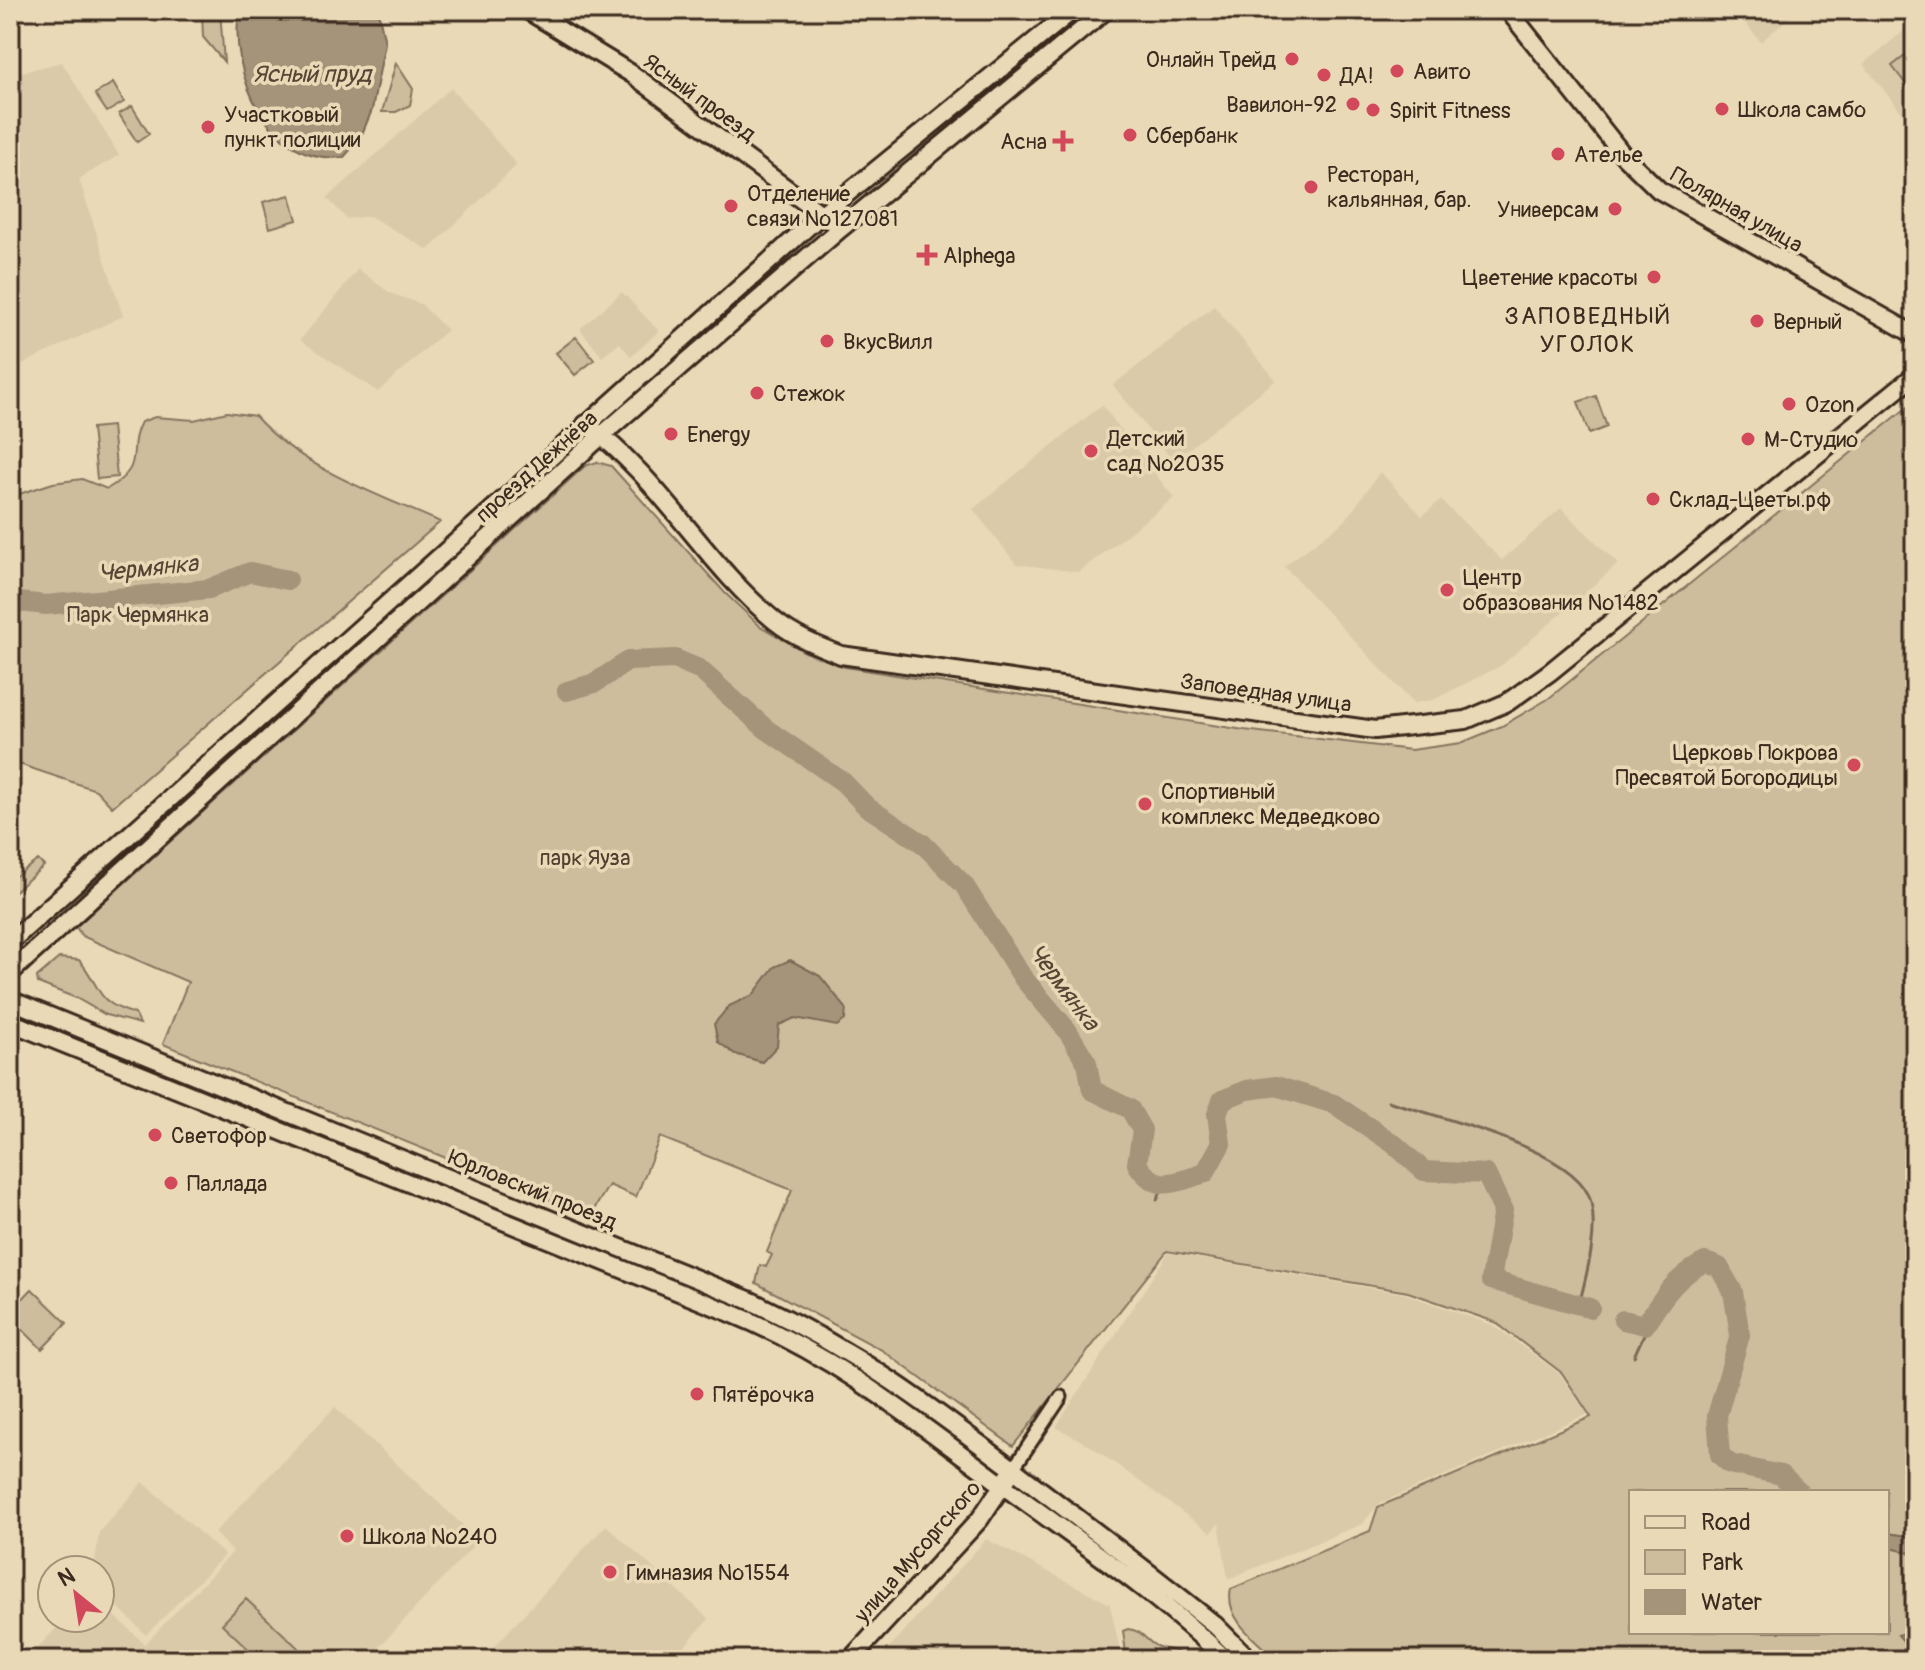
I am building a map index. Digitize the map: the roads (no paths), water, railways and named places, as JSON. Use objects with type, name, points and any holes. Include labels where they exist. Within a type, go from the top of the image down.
[{"type":"main road","name":"Ясный проезд","points":[[527,10],[632,74],[840,229]]},
{"type":"main road","name":"проезд Дежнёва","points":[[10,942],[822,214],[1073,10]]},
{"type":"main road","name":"проезд Дежнёва","points":[[10,973],[602,435],[840,229],[1106,10]]},
{"type":"main road","name":"Полярная улица","points":[[1508,10],[1624,156],[1659,190],[1915,335]]},
{"type":"main road","name":"Заповедная улица","points":[[586,424],[602,435],[776,622],[811,643],[841,655],[1375,730],[1466,720],[1508,702],[1657,587],[1915,375]]},
{"type":"main road","name":"Юрловский проезд","points":[[10,1000],[751,1301],[873,1365],[1215,1625],[1250,1660]]},
{"type":"main road","name":"Юрловский проезд","points":[[10,1022],[744,1318],[863,1381],[1194,1630],[1226,1660]]},
{"type":"main road","name":"улица Мусоргского","points":[[850,1660],[980,1519],[1013,1469]]},
{"type":"street","points":[[1013,1469],[1061,1397]]},
{"type":"water","name":"Ясный пруд","points":[[239,10],[378,10],[385,43],[372,110],[360,139],[344,157],[317,156],[294,147],[275,131],[259,111],[240,61]]},
{"type":"water","points":[[790,960],[820,976],[846,1008],[845,1020],[837,1026],[795,1018],[779,1025],[777,1046],[762,1062],[735,1054],[718,1042],[714,1024],[729,1006],[753,995],[774,967]]},
{"type":"water","points":[[1889,1533],[1915,1537],[1915,1554],[1889,1548]]},
{"type":"water","points":[[1915,1610],[1915,1660],[1901,1660],[1905,1643],[1898,1635],[1909,1631]]},
{"type":"waterway","name":"Чермянка","points":[[10,601],[46,605],[209,589],[250,572],[288,580]]},
{"type":"waterway","name":"Чермянка","points":[[567,691],[595,683],[628,661],[675,659],[699,669],[766,729],[843,782],[867,807],[922,843],[964,885],[1023,978],[1067,1030],[1087,1063],[1092,1090],[1130,1109],[1142,1130],[1137,1164],[1152,1180],[1167,1184],[1205,1173],[1221,1144],[1217,1114],[1222,1100],[1247,1090],[1276,1086],[1334,1104],[1394,1144],[1424,1171],[1486,1174],[1503,1210],[1491,1280],[1590,1308]]},
{"type":"waterway","points":[[1388,1101],[1470,1126],[1534,1151],[1561,1166],[1581,1183],[1591,1202],[1593,1227],[1591,1254],[1579,1305]]},
{"type":"waterway","points":[[1157,1200],[1164,1185]]},
{"type":"waterway","name":"Чермянка","points":[[1623,1320],[1645,1325],[1664,1297],[1686,1274],[1705,1262],[1719,1267],[1733,1292],[1740,1335],[1717,1416],[1720,1455],[1730,1464],[1781,1475],[1797,1490]]},
{"type":"waterway","points":[[1634,1356],[1645,1325]]},
{"type":"place","name":"Онлайн Трейд","points":[[1292,59]]},
{"type":"place","name":"Авито","points":[[1397,71]]},
{"type":"place","name":"ДА!","points":[[1324,75]]},
{"type":"place","name":"Вавилон-92","points":[[1353,104]]},
{"type":"place","name":"Школа самбо","points":[[1722,109]]},
{"type":"place","name":"Spirit Fitness","points":[[1373,110]]},
{"type":"place","name":"Участковый пункт полиции","points":[[208,127]]},
{"type":"place","name":"Сбербанк","points":[[1130,135]]},
{"type":"place","name":"Асна","points":[[1063,141]]},
{"type":"place","name":"Ателье","points":[[1558,154]]},
{"type":"place","name":"Ресторан, кальянная, бар.","points":[[1311,187]]},
{"type":"place","name":"Отделение связи №127081","points":[[731,206]]},
{"type":"place","name":"Универсам","points":[[1615,209]]},
{"type":"place","name":"Alphega","points":[[927,255]]},
{"type":"place","name":"Цветение красоты","points":[[1654,277]]},
{"type":"place","name":"Верный","points":[[1757,321]]},
{"type":"place","name":"ВкусВилл","points":[[827,341]]},
{"type":"place","name":"Стежок","points":[[757,393]]},
{"type":"place","name":"Ozon","points":[[1789,404]]},
{"type":"place","name":"Energy","points":[[671,434]]},
{"type":"place","name":"М-Студио","points":[[1748,439]]},
{"type":"place","name":"Детский сад №2035","points":[[1091,451]]},
{"type":"place","name":"Склад-Цветы.рф","points":[[1653,499]]},
{"type":"place","name":"Центр образования №1482","points":[[1447,590]]},
{"type":"place","name":"Церковь Покрова Пресвятой Богородицы","points":[[1854,765]]},
{"type":"place","name":"Спортивный комплекс Медведково","points":[[1145,804]]},
{"type":"place","name":"Светофор","points":[[155,1135]]},
{"type":"place","name":"Паллада","points":[[171,1183]]},
{"type":"place","name":"Пятёрочка","points":[[697,1394]]},
{"type":"place","name":"Школа №240","points":[[347,1536]]},
{"type":"place","name":"Гимназия №1554","points":[[610,1572]]},
{"type":"district","name":"ЗАПОВЕДНЫЙ УГОЛОК","points":[[1588,330]]},
{"type":"park label","name":"Парк Чермянка","points":[[138,614]]},
{"type":"park label","name":"парк Яуза","points":[[585,857]]}]
